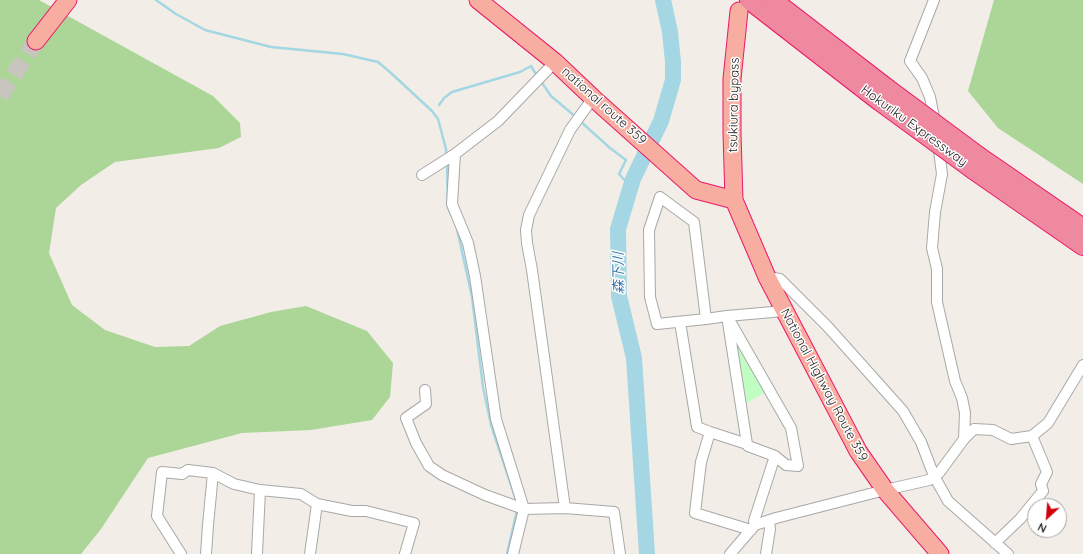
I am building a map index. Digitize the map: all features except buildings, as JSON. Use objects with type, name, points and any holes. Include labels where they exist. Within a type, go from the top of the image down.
[{"type":"highway","points":[[36,41],[68,0]]},
{"type":"highway","name":"national route 359","points":[[478,0],[555,62],[696,190],[734,200]]},
{"type":"highway","name":"Hokuriku Expressway","points":[[773,0],[883,95]]},
{"type":"highway","name":"Hokuriku Expressway","points":[[744,5],[883,95],[976,163],[1083,246]]},
{"type":"highway","name":"tsukiura bypass","points":[[734,200],[732,79],[744,5]]},
{"type":"highway","name":"Hokuriku Expressway","points":[[976,163],[1083,228]]},
{"type":"highway","name":"National Highway Route 359","points":[[734,200],[767,277],[858,451],[884,490],[940,554]]},
{"type":"street","points":[[934,0],[910,61],[922,78],[930,97],[938,134],[942,174],[935,212],[932,248],[937,269],[937,302],[955,381],[962,398],[965,413],[964,439]]},
{"type":"street","points":[[422,175],[453,155],[498,122],[555,62]]},
{"type":"street","points":[[565,508],[532,270],[526,242],[526,230],[529,215],[570,130],[593,98]]},
{"type":"street","points":[[453,155],[452,204],[468,242],[475,276],[496,419],[520,508],[522,523],[513,554]]},
{"type":"street","points":[[706,319],[694,222],[660,197],[649,230],[650,297],[657,324],[680,322],[706,319],[727,316],[784,311]]},
{"type":"street","points":[[767,277],[780,279],[828,327],[903,411],[921,442],[934,476],[948,501],[1008,554]]},
{"type":"street","points":[[727,316],[747,444]]},
{"type":"street","points":[[680,322],[697,427],[747,444],[748,446],[775,456],[786,464],[798,466],[790,428],[727,316]]},
{"type":"street","points":[[730,554],[753,528],[769,521],[884,490],[929,480],[939,473],[964,439],[974,429],[993,430],[1011,439],[1032,436],[1048,423],[1083,365]]},
{"type":"street","points":[[425,390],[426,404],[406,418],[416,443],[429,466],[442,475],[479,492],[520,508],[565,508],[614,512],[620,554]]},
{"type":"street","points":[[710,432],[701,462],[695,513],[753,528]]},
{"type":"street","points":[[995,543],[1020,519],[1043,491],[1041,484],[1047,472],[1032,436]]},
{"type":"street","points":[[753,528],[775,456]]},
{"type":"street","points":[[181,554],[157,516],[162,472],[182,474],[188,470],[213,473],[234,484],[260,490],[301,494],[317,504],[352,511],[366,511],[414,523],[405,554]]},
{"type":"street","points":[[206,554],[213,473]]},
{"type":"street","points":[[257,554],[260,490]]},
{"type":"street","points":[[310,554],[317,504]]},
{"type":"street","points":[[766,554],[770,529],[769,521]]},
{"type":"green space","points":[[0,0],[39,0],[213,96],[240,123],[241,137],[219,148],[115,162],[81,185],[56,208],[49,253],[72,305],[105,330],[155,347],[189,346],[220,326],[271,312],[306,306],[367,331],[393,363],[390,397],[372,420],[311,430],[242,433],[148,458],[101,529],[81,554],[0,554]]},
{"type":"green space","points":[[994,0],[1083,0],[1083,184],[998,128],[968,91]]},
{"type":"green space","points":[[736,337],[766,392],[745,404]]},
{"type":"waterway","points":[[156,0],[176,14],[205,30],[271,47],[343,54],[378,62],[432,111],[438,119],[446,149],[446,157]]},
{"type":"waterway","name":"森下川","points":[[647,554],[634,358],[619,296],[618,229],[633,179],[661,121],[673,80],[670,32],[663,0]]},
{"type":"waterway","points":[[439,105],[444,98],[452,92],[520,72],[531,66],[537,76]]},
{"type":"waterway","points":[[540,80],[551,96],[577,118]]},
{"type":"waterway","points":[[580,121],[626,160],[619,174],[631,187]]},
{"type":"waterway","points":[[447,164],[448,208],[452,217]]},
{"type":"waterway","points":[[457,229],[472,297],[483,387],[491,425],[517,503]]},
{"type":"waterway","points":[[507,554],[517,510]]},
{"type":"tunnel","points":[[0,96],[36,41]]}]
